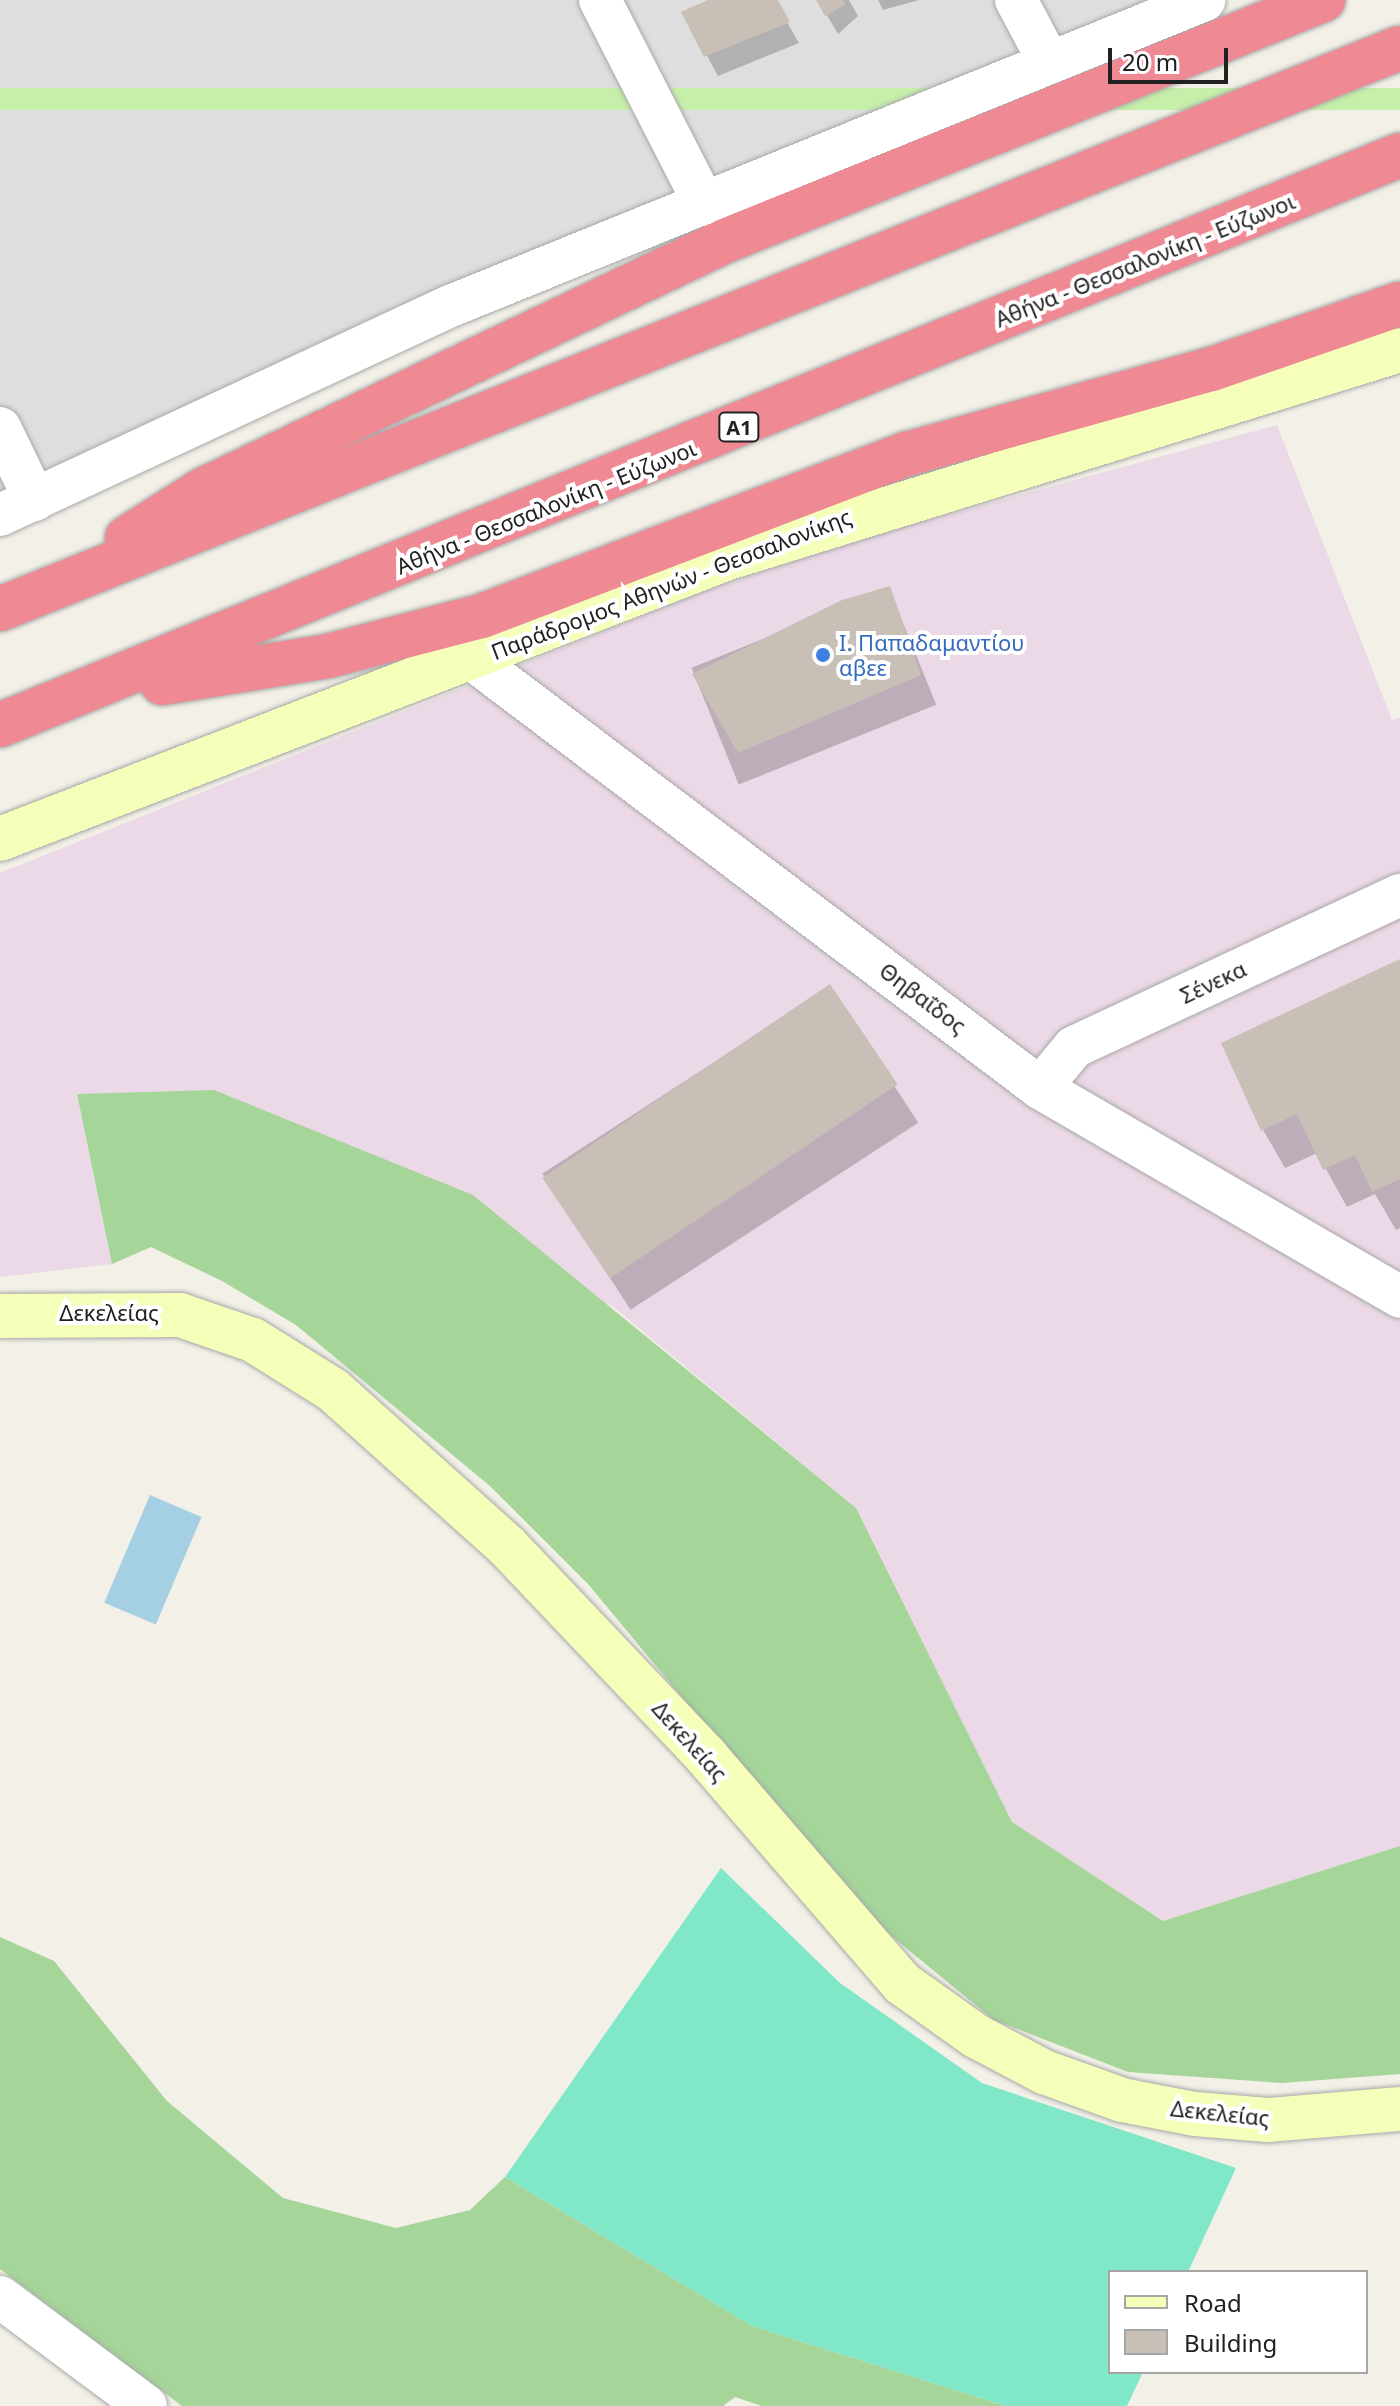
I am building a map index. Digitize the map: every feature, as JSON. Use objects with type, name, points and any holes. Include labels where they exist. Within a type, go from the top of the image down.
[{"type":"highway","points":[[44,592],[203,490],[614,291],[1323,0]]},
{"type":"highway","points":[[0,609],[1400,48]]},
{"type":"highway","name":"Αθήνα - Θεσσαλονίκη - Εύζωνοι","points":[[0,725],[1400,155]]},
{"type":"highway","points":[[76,696],[328,656],[482,616],[907,454],[1226,365],[1400,304]]},
{"type":"main road","name":"Παράδρομος Αθηνών - Θεσσαλονίκης","points":[[0,839],[847,517],[1400,350]]},
{"type":"main road","name":"Δεκελείας","points":[[0,1316],[180,1315],[253,1340],[333,1390],[507,1546],[706,1756],[903,1984],[976,2036],[1083,2086],[1195,2114],[1268,2120],[1400,2109]]},
{"type":"street","points":[[600,0],[705,205]]},
{"type":"street","points":[[1016,0],[1049,62]]},
{"type":"street","points":[[0,428],[18,507],[453,305],[1205,0]]},
{"type":"street","name":"Θηβαΐδος","points":[[472,659],[1040,1088],[1400,1297]]},
{"type":"street","name":"Σένεκα","points":[[1040,1088],[1074,1047],[1400,895]]},
{"type":"street","points":[[0,2297],[146,2406]]},
{"type":"shaded area","points":[[0,0],[1169,0],[0,502]]},
{"type":"shaded area","points":[[1277,425],[1392,720],[1400,718],[1400,1846],[1163,1921],[1012,1822],[856,1508],[612,1306],[77,1094],[112,1264],[0,1277],[0,873],[697,594],[862,538]]},
{"type":"green space","points":[[0,88],[1400,88],[1400,110],[0,110]]},
{"type":"green space","points":[[214,1090],[473,1195],[856,1508],[1012,1822],[1163,1921],[1400,1846],[1400,2074],[1282,2083],[1128,2072],[994,2020],[857,1908],[588,1584],[490,1486],[296,1325],[222,1281],[151,1247],[112,1264],[77,1094]]},
{"type":"green space","points":[[721,1868],[840,1983],[982,2083],[1236,2168],[1189,2270],[1108,2270],[1108,2374],[1142,2374],[1127,2406],[1006,2406],[752,2326],[505,2177]]},
{"type":"green space","points":[[0,1937],[54,1961],[167,2101],[283,2198],[396,2228],[470,2210],[505,2177],[752,2326],[1006,2406],[762,2406],[735,2397],[723,2406],[182,2406],[0,2269]]},
{"type":"water","points":[[150,1495],[202,1517],[156,1625],[104,1603]]},
{"type":"building","points":[[708,0],[778,0],[790,22],[704,57],[681,12]]},
{"type":"building","points":[[816,0],[843,0],[845,5],[825,16]]},
{"type":"building","name":"Ι. Παπαδαμαντίου αβεε","points":[[890,586],[921,675],[738,753],[692,674],[842,600]]},
{"type":"building","points":[[1400,959],[1400,1179],[1372,1192],[1355,1155],[1323,1170],[1297,1114],[1261,1131],[1221,1043]]},
{"type":"building","points":[[830,984],[898,1084],[610,1278],[542,1178]]},
{"type":"place","name":"Ι. Παπαδαμαντίου αβεε","points":[[823,655]]}]
